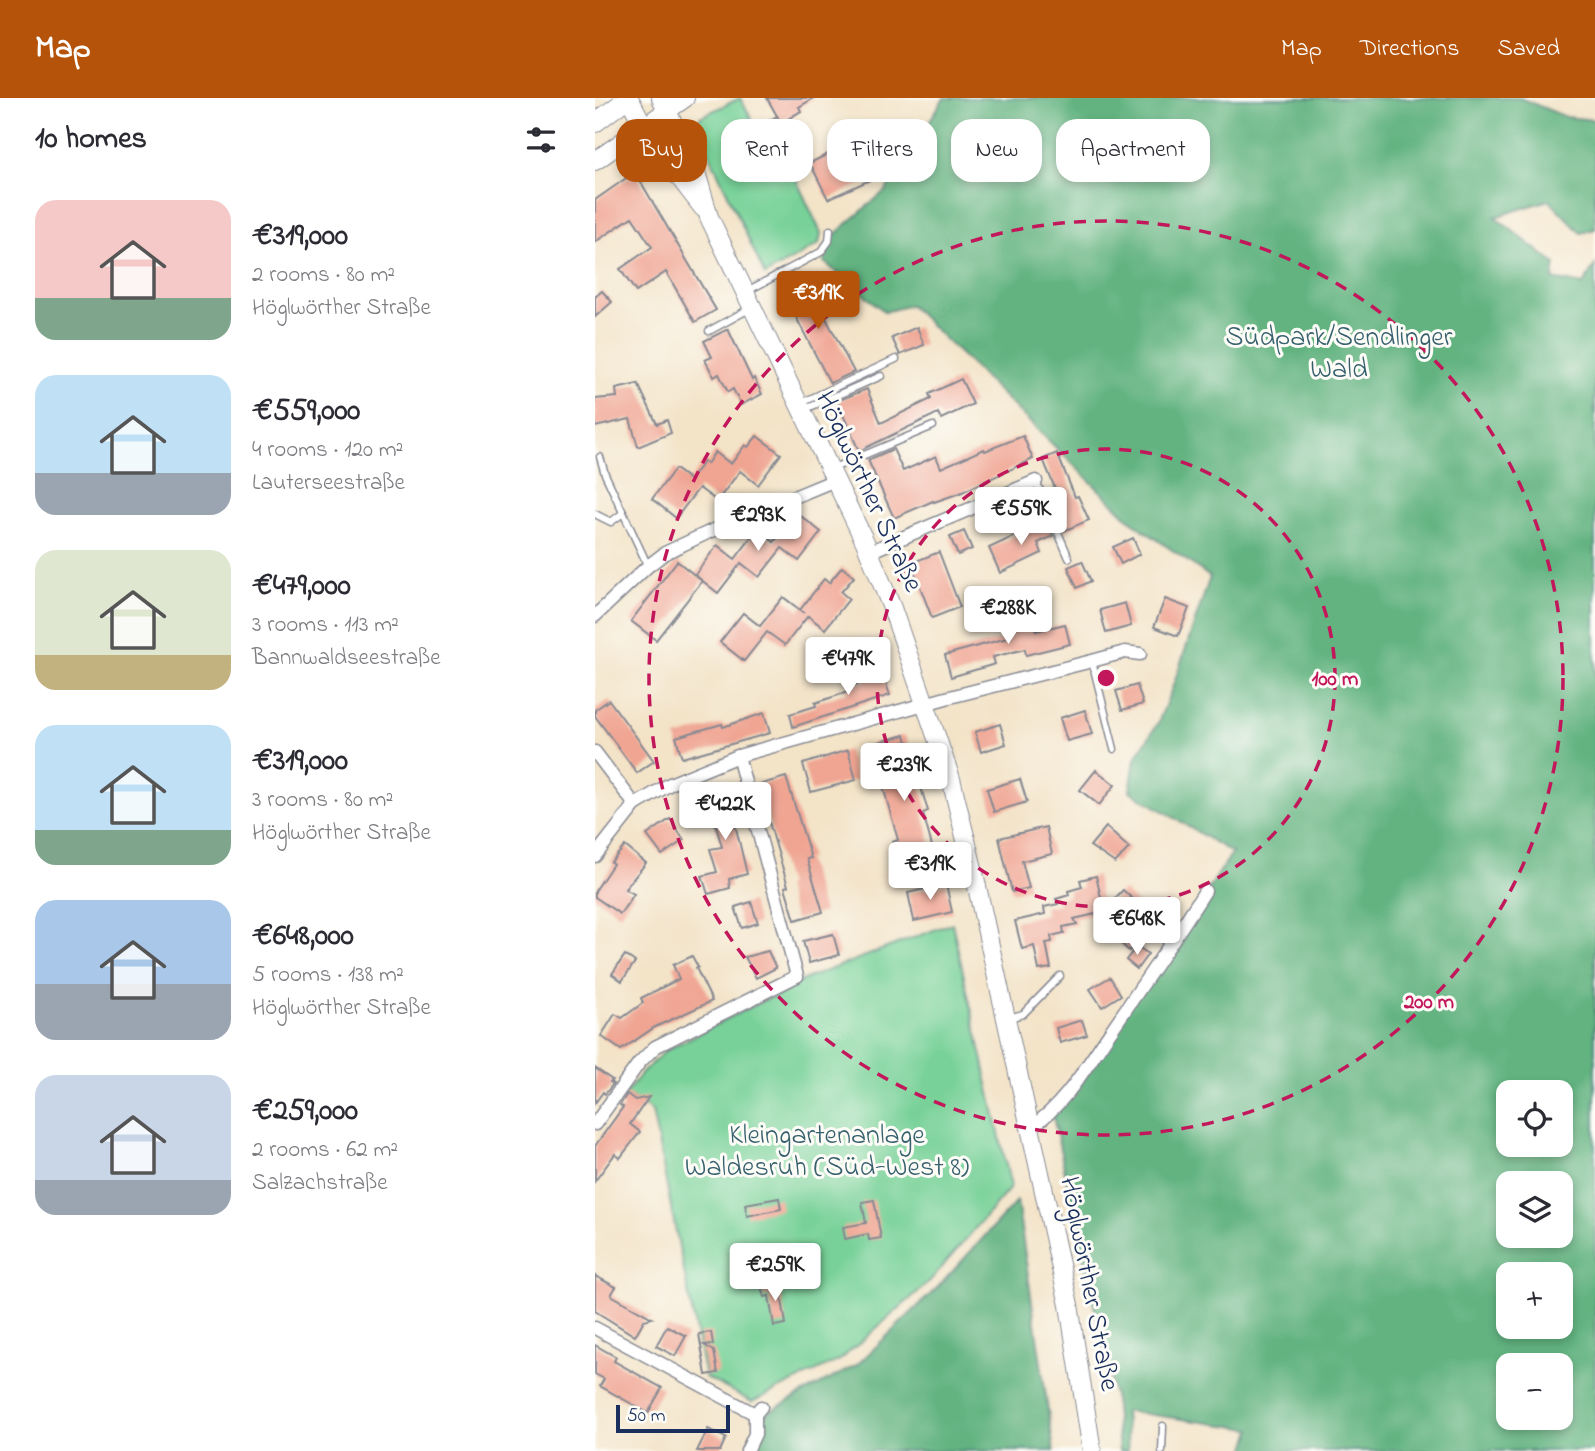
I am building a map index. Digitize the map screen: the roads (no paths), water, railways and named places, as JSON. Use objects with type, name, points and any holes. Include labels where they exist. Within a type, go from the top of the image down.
[{"type":"street","points":[[595,123],[628,98]]},
{"type":"street","name":"Höglwörther Straße","points":[[628,98],[640,119]]},
{"type":"street","points":[[650,119],[664,104],[685,98]]},
{"type":"street","name":"Höglwörther Straße","points":[[664,104],[696,172],[709,216],[869,552],[892,608],[954,792],[1069,1305],[1092,1451]]},
{"type":"street","points":[[595,161],[616,146]]},
{"type":"street","name":"Höglwörther Straße","points":[[683,182],[709,216]]},
{"type":"street","points":[[596,611],[665,553],[833,475]]},
{"type":"street","points":[[869,552],[1036,481]]},
{"type":"street","points":[[595,856],[635,805],[670,784],[738,756],[1125,652],[1140,654]]},
{"type":"street","points":[[595,752],[635,805]]},
{"type":"street","points":[[595,1124],[639,1063],[655,1047],[797,976],[738,756]]},
{"type":"street","points":[[1031,1127],[1045,1118],[1079,1077],[1205,891]]},
{"type":"street","points":[[595,1328],[758,1410],[755,1434],[747,1451]]},
{"type":"lane","points":[[709,331],[749,299],[821,252],[829,241],[830,230]]},
{"type":"lane","points":[[800,407],[896,359]]},
{"type":"lane","points":[[800,407],[881,376]]},
{"type":"lane","points":[[833,475],[933,426]]},
{"type":"lane","points":[[600,457],[648,566]]},
{"type":"lane","points":[[1036,481],[1069,558]]},
{"type":"lane","points":[[595,514],[611,523],[623,513]]},
{"type":"lane","points":[[1092,661],[1114,749]]},
{"type":"lane","points":[[1007,1019],[1023,1014],[1060,976]]},
{"type":"lane","points":[[1162,1451],[1163,1426]]},
{"type":"park label","name":"Südpark/Sendlinger Wald","points":[[1339,354]]},
{"type":"park label","name":"Kleingartenanlage Waldesruh (Süd-West 8)","points":[[827,1152]]}]
